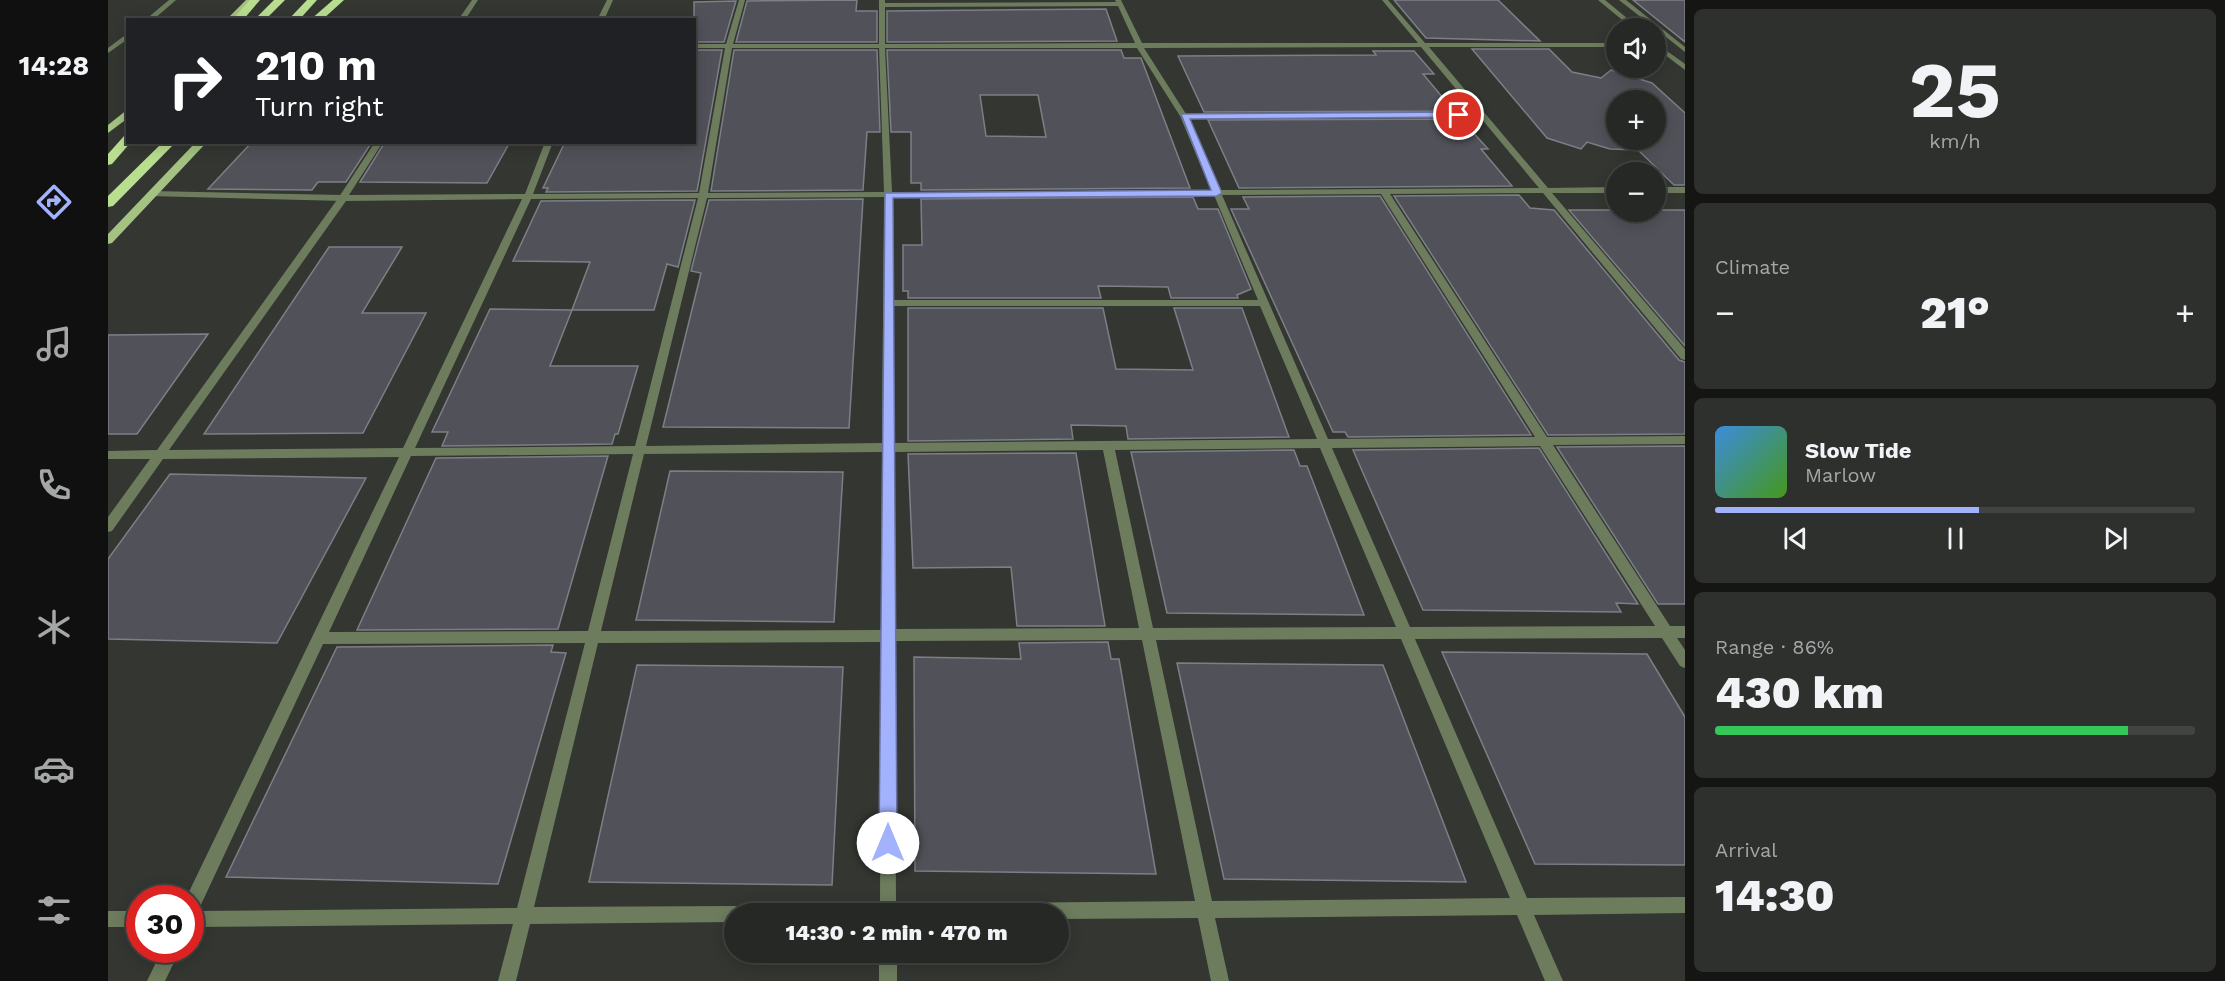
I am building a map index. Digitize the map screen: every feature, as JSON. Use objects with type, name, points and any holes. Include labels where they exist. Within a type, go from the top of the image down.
[{"type":"highway","points":[[239,18],[253,0]]},
{"type":"highway","points":[[261,18],[280,0]]},
{"type":"highway","points":[[295,18],[312,0]]},
{"type":"highway","points":[[318,18],[340,0]]},
{"type":"highway","points":[[108,161],[126,143]]},
{"type":"highway","points":[[108,203],[168,144]]},
{"type":"main road","points":[[232,18],[253,0]]},
{"type":"main road","points":[[323,18],[340,0]]},
{"type":"main road","points":[[108,130],[126,114]]},
{"type":"main road","points":[[108,241],[200,144]]},
{"type":"street","points":[[150,18],[172,0]]},
{"type":"street","points":[[462,18],[475,0]]},
{"type":"street","points":[[601,18],[610,0]]},
{"type":"street","points":[[507,981],[703,196],[729,46],[742,0]]},
{"type":"street","points":[[1385,0],[1685,356]]},
{"type":"street","points":[[1601,0],[1624,18]]},
{"type":"street","points":[[1622,0],[1683,46]]},
{"type":"street","points":[[888,903],[888,195],[882,3],[1119,2],[1140,47],[1185,116],[1554,981]]},
{"type":"street","points":[[108,51],[126,38]]},
{"type":"street","points":[[696,46],[882,48],[1606,45]]},
{"type":"street","points":[[1666,53],[1685,68]]},
{"type":"street","points":[[1185,116],[1482,115]]},
{"type":"street","points":[[108,527],[343,198],[378,144]]},
{"type":"street","points":[[201,885],[528,197],[548,144]]},
{"type":"street","points":[[152,194],[343,198],[1606,190]]},
{"type":"street","points":[[1666,190],[1685,190]]},
{"type":"street","points":[[1384,192],[1685,662]]},
{"type":"street","points":[[888,303],[1265,303]]},
{"type":"street","points":[[108,455],[1685,440]]},
{"type":"street","points":[[1108,446],[1220,981]]},
{"type":"street","points":[[318,638],[1685,632]]},
{"type":"street","points":[[1069,911],[1685,905]]},
{"type":"street","points":[[204,918],[724,914]]},
{"type":"street","points":[[108,919],[126,919]]},
{"type":"street","points":[[156,981],[165,963]]},
{"type":"street","points":[[888,963],[888,981]]},
{"type":"building","points":[[857,0],[856,11],[877,11],[877,42],[736,42],[747,1]]},
{"type":"building","points":[[1394,0],[1498,0],[1540,41],[1426,38]]},
{"type":"building","points":[[1633,0],[1685,0],[1685,42],[1666,27],[1666,18],[1655,18]]},
{"type":"building","points":[[736,1],[724,42],[696,42],[694,2]]},
{"type":"building","points":[[1106,9],[1117,41],[887,42],[887,11]]},
{"type":"building","points":[[1472,49],[1549,49],[1572,72],[1601,78],[1606,74],[1606,78],[1636,78],[1652,83],[1660,90],[1606,90],[1606,148],[1587,142],[1581,149],[1547,138]]},
{"type":"building","points":[[696,50],[722,50],[697,191],[546,192],[548,188],[543,188],[564,144],[696,144]]},
{"type":"building","points":[[734,50],[877,50],[880,132],[867,132],[863,190],[711,191]]},
{"type":"building","points":[[887,50],[1121,50],[1124,58],[1141,58],[1190,188],[921,190],[921,183],[911,183],[911,132],[891,132]],"holes":[[[980,95],[1038,95],[1046,137],[986,136]]]},
{"type":"building","points":[[1373,51],[1414,51],[1434,74],[1423,74],[1454,111],[1204,112],[1178,56],[1376,55]]},
{"type":"building","points":[[1666,96],[1685,113],[1685,185],[1674,185],[1666,177],[1666,162],[1650,162],[1638,150],[1666,150]]},
{"type":"building","points":[[1461,119],[1488,149],[1481,149],[1512,186],[1239,188],[1208,120]]},
{"type":"building","points":[[250,144],[371,144],[346,182],[318,182],[312,190],[208,189]]},
{"type":"building","points":[[384,144],[509,144],[487,183],[360,182]]},
{"type":"building","points":[[1519,195],[1530,208],[1554,210],[1679,360],[1685,362],[1685,434],[1548,435],[1394,196]]},
{"type":"building","points":[[1380,196],[1531,435],[1348,437],[1345,432],[1333,432],[1231,209],[1249,209],[1243,197]]},
{"type":"building","points":[[1193,197],[1198,209],[1218,209],[1251,289],[1237,295],[1238,298],[1171,298],[1168,287],[1098,286],[1101,298],[908,298],[908,291],[903,291],[903,245],[922,245],[921,199]]},
{"type":"building","points":[[863,199],[849,428],[663,427],[701,273],[691,271],[709,200]]},
{"type":"building","points":[[695,200],[678,267],[667,264],[654,310],[572,310],[590,262],[513,261],[541,201]]},
{"type":"building","points":[[1569,210],[1606,210],[1606,222],[1666,222],[1666,210],[1685,210],[1685,346]]},
{"type":"building","points":[[329,247],[402,247],[362,313],[426,313],[363,433],[204,434]]},
{"type":"building","points":[[908,308],[1103,308],[1116,369],[1193,370],[1174,308],[1242,308],[1289,437],[1128,439],[1126,426],[1071,425],[1073,439],[908,441]]},
{"type":"building","points":[[490,309],[572,310],[550,366],[638,366],[618,434],[615,434],[612,444],[442,446],[448,432],[432,432]]},
{"type":"building","points":[[208,334],[137,434],[108,434],[108,335]]},
{"type":"building","points":[[1685,446],[1685,604],[1658,604],[1557,447]]},
{"type":"building","points":[[1539,448],[1638,604],[1616,603],[1621,612],[1423,610],[1353,450]]},
{"type":"building","points":[[1294,450],[1300,466],[1307,466],[1364,615],[1167,613],[1131,452]]},
{"type":"building","points":[[1076,453],[1105,626],[1017,626],[1011,567],[913,568],[908,454]]},
{"type":"building","points":[[608,456],[558,629],[357,630],[436,458]]},
{"type":"building","points":[[670,471],[843,472],[834,622],[636,620]]},
{"type":"building","points":[[170,474],[366,478],[277,643],[108,639],[108,559]]},
{"type":"building","points":[[1108,642],[1111,659],[1119,659],[1156,874],[915,871],[914,657],[1021,659],[1019,643]]},
{"type":"building","points":[[553,645],[551,652],[566,653],[498,884],[226,877],[337,647]]},
{"type":"building","points":[[1442,652],[1647,654],[1685,717],[1685,865],[1535,864]]},
{"type":"building","points":[[1177,663],[1383,665],[1466,882],[1224,879]]},
{"type":"building","points":[[637,665],[843,667],[832,885],[589,882]]},
{"type":"route","points":[[888,843],[888,195],[1217,193],[1185,116],[1459,115]]}]
